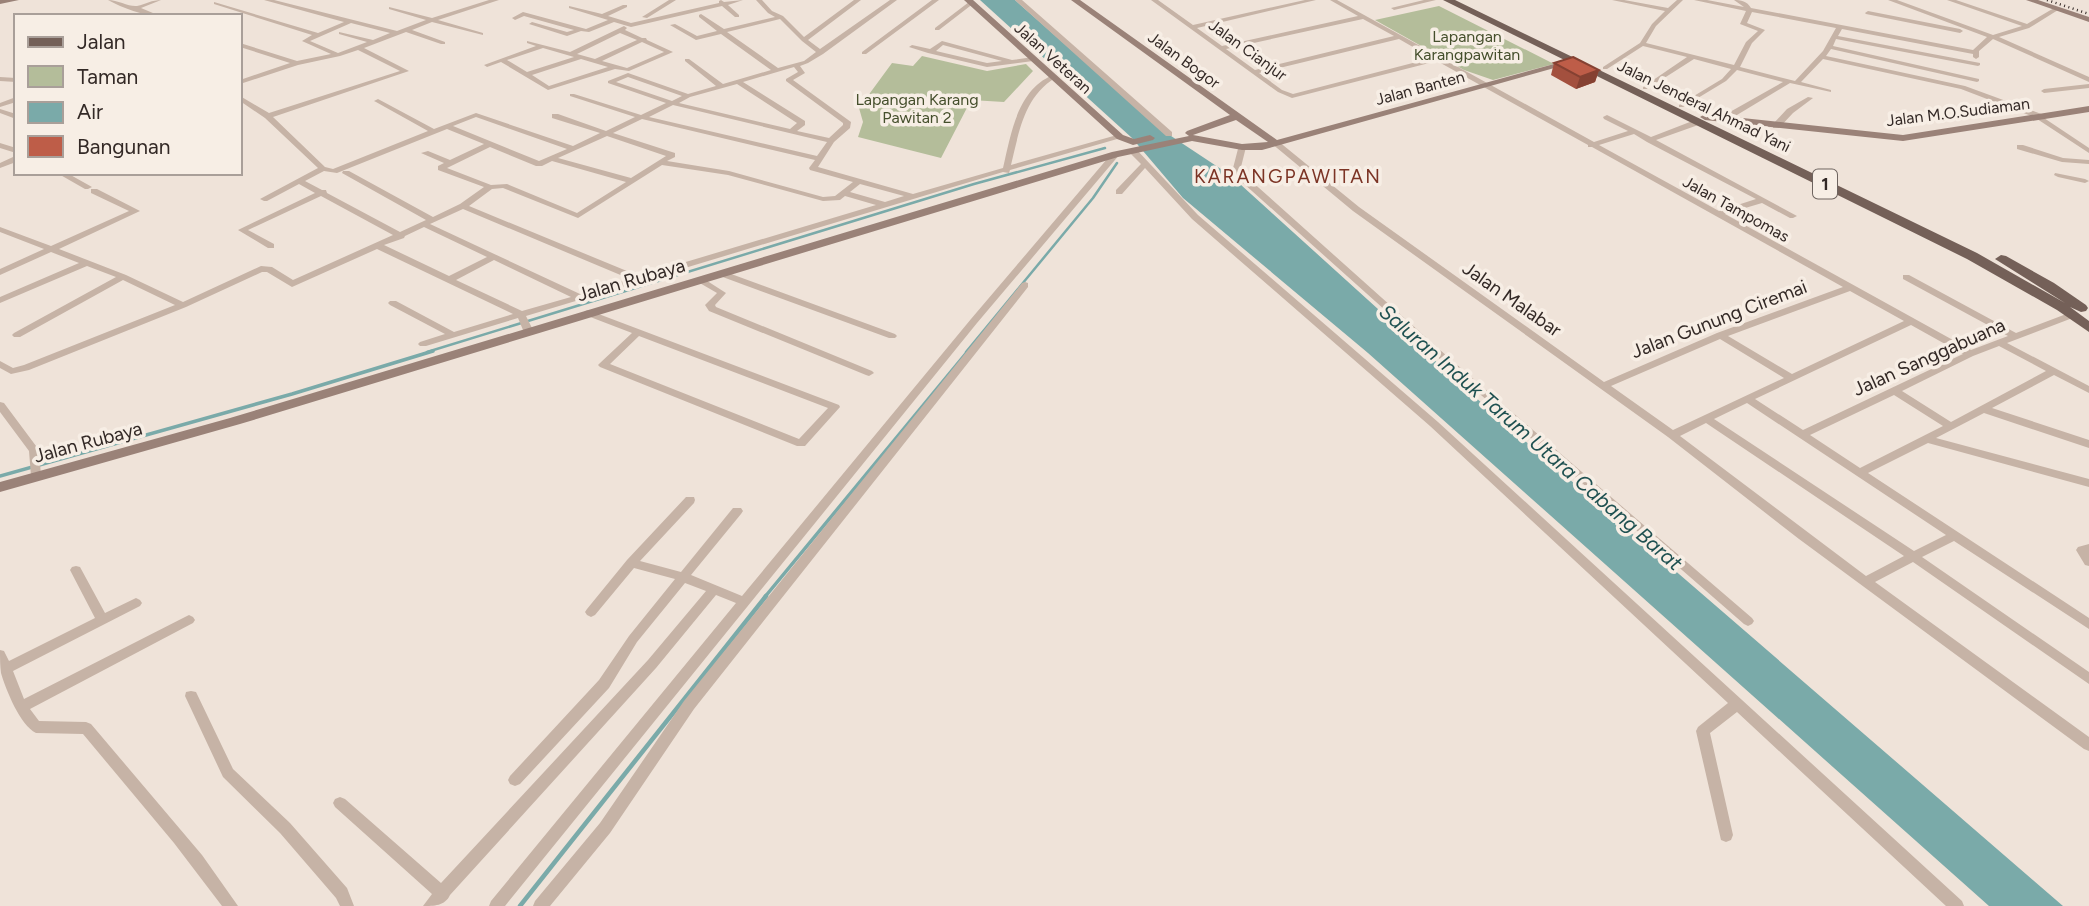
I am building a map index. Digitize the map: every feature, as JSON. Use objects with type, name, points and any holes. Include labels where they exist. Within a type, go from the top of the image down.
[{"type":"main road","name":"Jalan Jenderal Ahmad Yani","points":[[1448,0],[1573,62],[1985,251],[2049,286],[2089,315]]},
{"type":"main road","name":"Jalan Jenderal Ahmad Yani","points":[[1463,0],[1681,106],[1701,120],[1972,256],[2073,315],[2089,328]]},
{"type":"main road","points":[[2049,286],[2089,302]]},
{"type":"main road","name":"1","points":[[2073,315],[2089,315]]},
{"type":"street","points":[[0,2],[15,0]]},
{"type":"street","points":[[111,0],[150,14]]},
{"type":"street","points":[[134,9],[158,0]]},
{"type":"street","points":[[267,0],[397,33]]},
{"type":"street","points":[[242,81],[297,63],[338,55],[496,0]]},
{"type":"street","points":[[522,74],[631,25],[717,2],[740,0]]},
{"type":"street","points":[[759,0],[821,53]]},
{"type":"street","points":[[804,40],[858,0]]},
{"type":"street","points":[[446,126],[539,164],[688,96],[796,65],[821,53],[894,0]]},
{"type":"street","points":[[864,54],[936,0]]},
{"type":"street","points":[[1018,0],[1169,134]]},
{"type":"street","name":"Jalan Bogor","points":[[1075,0],[1235,117],[1275,143]]},
{"type":"street","points":[[1193,27],[1313,0]]},
{"type":"street","name":"Jalan Tampomas","points":[[1333,0],[1970,354]]},
{"type":"street","points":[[1394,8],[1433,0]]},
{"type":"street","points":[[1615,0],[1667,10]]},
{"type":"street","points":[[1605,68],[1642,44],[1667,10],[1681,0]]},
{"type":"street","points":[[1697,0],[1975,52]]},
{"type":"street","points":[[1737,0],[1746,5],[1749,11]]},
{"type":"street","points":[[1891,0],[1992,37],[2089,80]]},
{"type":"street","points":[[1950,0],[1964,2],[2027,27]]},
{"type":"street","points":[[2030,0],[2089,20]]},
{"type":"street","points":[[571,7],[631,25],[671,1],[681,11]]},
{"type":"street","name":"Jalan Cianjur","points":[[1159,1],[1292,96],[1436,58]]},
{"type":"street","points":[[717,2],[737,16]]},
{"type":"street","points":[[936,29],[970,2]]},
{"type":"street","name":"Jalan Veteran","points":[[970,2],[1120,137]]},
{"type":"street","points":[[216,3],[318,35]]},
{"type":"street","points":[[254,17],[284,5]]},
{"type":"street","points":[[602,17],[625,6]]},
{"type":"street","points":[[391,8],[481,34]]},
{"type":"street","points":[[1975,52],[1992,37],[2027,27],[2056,9]]},
{"type":"street","points":[[1681,106],[1716,86],[1737,66],[1749,42],[1762,30],[1743,24],[1749,11]]},
{"type":"street","points":[[1868,13],[1992,37]]},
{"type":"street","points":[[579,30],[564,34],[515,18],[523,15],[592,31],[612,20]]},
{"type":"street","points":[[701,16],[776,70]]},
{"type":"street","points":[[673,25],[693,38],[781,17]]},
{"type":"street","points":[[1222,48],[1363,17]]},
{"type":"street","points":[[338,55],[304,41],[351,21]]},
{"type":"street","points":[[1724,119],[1793,82],[1822,57],[1839,27]]},
{"type":"street","points":[[407,30],[443,43]]},
{"type":"street","points":[[529,42],[613,67],[631,69],[670,52],[619,30]]},
{"type":"street","points":[[341,33],[374,42]]},
{"type":"street","points":[[1255,72],[1399,37]]},
{"type":"street","points":[[1835,37],[1978,64]]},
{"type":"street","points":[[596,61],[644,39]]},
{"type":"street","points":[[1642,44],[1829,90]]},
{"type":"street","points":[[242,46],[297,63]]},
{"type":"street","points":[[487,65],[542,46]]},
{"type":"street","points":[[912,47],[987,65],[1033,60]]},
{"type":"street","points":[[1830,47],[1977,80]]},
{"type":"street","points":[[268,116],[406,72],[396,63],[359,48]]},
{"type":"street","points":[[1971,90],[1977,80],[1978,64],[1975,52]]},
{"type":"street","points":[[1645,88],[1694,56]]},
{"type":"street","points":[[522,74],[581,57]]},
{"type":"street","points":[[1822,57],[1971,90],[2040,117],[2089,151]]},
{"type":"street","points":[[502,60],[548,88],[613,67]]},
{"type":"street","points":[[687,60],[720,86]]},
{"type":"street","name":"Jalan Banten","points":[[1275,143],[1573,62]]},
{"type":"street","points":[[796,65],[802,73],[788,80],[847,122],[847,126],[831,141],[813,168],[912,196]]},
{"type":"street","points":[[269,72],[280,80]]},
{"type":"street","points":[[688,96],[628,75],[610,82],[672,103],[831,141]]},
{"type":"street","points":[[1006,171],[1021,116],[1038,87],[1054,77]]},
{"type":"street","points":[[737,82],[802,123],[791,132]]},
{"type":"street","points":[[2044,91],[2089,86]]},
{"type":"street","points":[[572,95],[641,117],[818,158]]},
{"type":"street","points":[[1776,126],[1790,111],[1810,98]]},
{"type":"street","points":[[242,99],[268,116],[323,169],[334,172],[433,131],[482,115],[572,148]]},
{"type":"street","points":[[378,101],[433,131]]},
{"type":"street","name":"Jalan M.O.Sudiaman","points":[[1701,120],[1724,119],[1903,138],[2089,109]]},
{"type":"street","points":[[488,145],[441,168],[490,187],[504,186],[578,216],[672,155],[555,116]]},
{"type":"street","name":"Jalan Rubaya","points":[[0,487],[36,470],[259,413],[524,322],[588,313],[723,274],[971,193],[1116,154],[1169,134],[1200,132],[1235,117]]},
{"type":"street","points":[[1607,117],[1793,216]]},
{"type":"street","points":[[1650,140],[1701,120]]},
{"type":"street","points":[[1591,145],[1634,132]]},
{"type":"street","points":[[423,344],[454,335],[524,322],[577,296],[1120,137],[1135,147],[1144,165],[1195,217],[1434,424],[1957,906]]},
{"type":"street","name":"Jalan Rubaya","points":[[1135,147],[1205,139],[1242,147],[1275,143]]},
{"type":"street","name":"Jalan Malabar","points":[[1275,143],[1356,209],[1672,435],[1865,582],[2089,745]]},
{"type":"street","points":[[1242,147],[1236,172],[1445,359],[1748,621]]},
{"type":"street","points":[[2020,147],[2062,160],[2089,162]]},
{"type":"street","points":[[425,153],[450,163]]},
{"type":"street","points":[[496,906],[974,321],[1116,154]]},
{"type":"street","points":[[550,158],[632,181]]},
{"type":"street","points":[[2062,160],[2058,178],[2085,181]]},
{"type":"street","points":[[662,163],[729,173],[823,199],[845,193],[857,182]]},
{"type":"street","points":[[1119,192],[1144,165]]},
{"type":"street","points":[[264,199],[323,169]]},
{"type":"street","points":[[346,173],[429,222],[577,296]]},
{"type":"street","points":[[0,272],[136,211],[65,175]]},
{"type":"street","points":[[299,181],[401,236]]},
{"type":"street","points":[[961,183],[971,193]]},
{"type":"street","points":[[0,364],[10,371],[26,368],[183,305],[261,269],[269,269],[292,284],[401,236],[464,205],[490,187]]},
{"type":"street","points":[[271,246],[243,230],[323,192]]},
{"type":"street","points":[[845,193],[887,205]]},
{"type":"street","points":[[1717,214],[1762,200]]},
{"type":"street","points":[[464,205],[638,279]]},
{"type":"street","points":[[0,229],[123,277],[183,305]]},
{"type":"street","points":[[378,246],[450,279],[524,322]]},
{"type":"street","points":[[450,279],[495,256]]},
{"type":"street","points":[[0,300],[86,263]]},
{"type":"street","points":[[723,274],[892,336]]},
{"type":"street","points":[[17,335],[123,277]]},
{"type":"street","points":[[1906,277],[2016,337]]},
{"type":"street","points":[[701,280],[722,293],[710,304],[712,309],[869,373]]},
{"type":"street","points":[[543,905],[605,828],[689,705],[1025,285]]},
{"type":"street","name":"Jalan Gunung Ciremai","points":[[1603,386],[1720,335],[1849,288]]},
{"type":"street","points":[[393,303],[454,335]]},
{"type":"street","points":[[588,313],[835,407],[801,444],[765,431],[603,365],[637,333]]},
{"type":"street","name":"Jalan Sanggabuana","points":[[1802,435],[1970,354],[2073,315]]},
{"type":"street","points":[[1672,435],[1910,322]]},
{"type":"street","points":[[1720,335],[1793,379]]},
{"type":"street","points":[[2000,343],[2089,390]]},
{"type":"street","points":[[1861,472],[1949,425],[1986,410],[2054,371]]},
{"type":"street","points":[[1893,390],[1949,425]]},
{"type":"street","points":[[1748,399],[2089,624]]},
{"type":"street","points":[[0,405],[34,450],[36,470]]},
{"type":"street","points":[[1986,410],[2089,444]]},
{"type":"street","points":[[1706,418],[1765,455],[2089,679]]},
{"type":"street","points":[[1927,439],[2089,483]]},
{"type":"street","points":[[591,612],[631,563],[690,500]]},
{"type":"street","points":[[515,780],[604,684],[633,639],[737,511]]},
{"type":"street","points":[[1865,582],[1955,535]]},
{"type":"street","points":[[2089,548],[2082,550],[2089,562]]},
{"type":"street","points":[[631,563],[683,577],[745,602]]},
{"type":"street","points":[[76,570],[102,620]]},
{"type":"street","points":[[430,906],[652,664],[714,590]]},
{"type":"street","points":[[7,668],[136,603]]},
{"type":"street","points":[[2073,613],[2089,612]]},
{"type":"street","points":[[21,707],[189,620]]},
{"type":"street","points":[[0,655],[21,707],[38,729],[86,728],[132,785],[176,833],[232,906]]},
{"type":"street","points":[[191,696],[205,722],[217,756],[228,774],[285,828],[342,893],[346,906]]},
{"type":"street","points":[[1726,835],[1703,731],[1736,705]]},
{"type":"street","points":[[577,714],[598,721]]},
{"type":"street","points":[[340,803],[443,894]]},
{"type":"green space","name":"Lapangan Karangpawitan","points":[[1439,6],[1554,64],[1493,80],[1464,70],[1375,20]]},
{"type":"green space","name":"Lapangan Karang Pawitan 2","points":[[922,56],[987,71],[1026,64],[1033,71],[1004,102],[971,100],[941,158],[858,137],[863,122],[859,108],[892,63],[913,66]]},
{"type":"water","points":[[980,0],[1015,0],[1162,130],[1230,175],[1495,415],[2063,906],[1989,906],[1368,353],[1183,198],[1132,138]]},
{"type":"building","points":[[1573,57],[1599,70],[1580,77],[1554,63]]},
{"type":"waterway","points":[[427,352],[974,184],[1105,148]]},
{"type":"waterway","points":[[966,352],[1093,198],[1117,163]]},
{"type":"waterway","points":[[0,476],[292,394],[433,351]]},
{"type":"waterway","points":[[764,598],[968,351]]},
{"type":"waterway","points":[[520,906],[766,596]]},
{"type":"railway","points":[[2047,0],[2089,14]]},
{"type":"district","name":"KARANGPAWITAN","points":[[1288,176]]},
{"type":"water label","name":"Saluran Induk Tarum Utara Cabang Barat","points":[[1531,437]]}]
